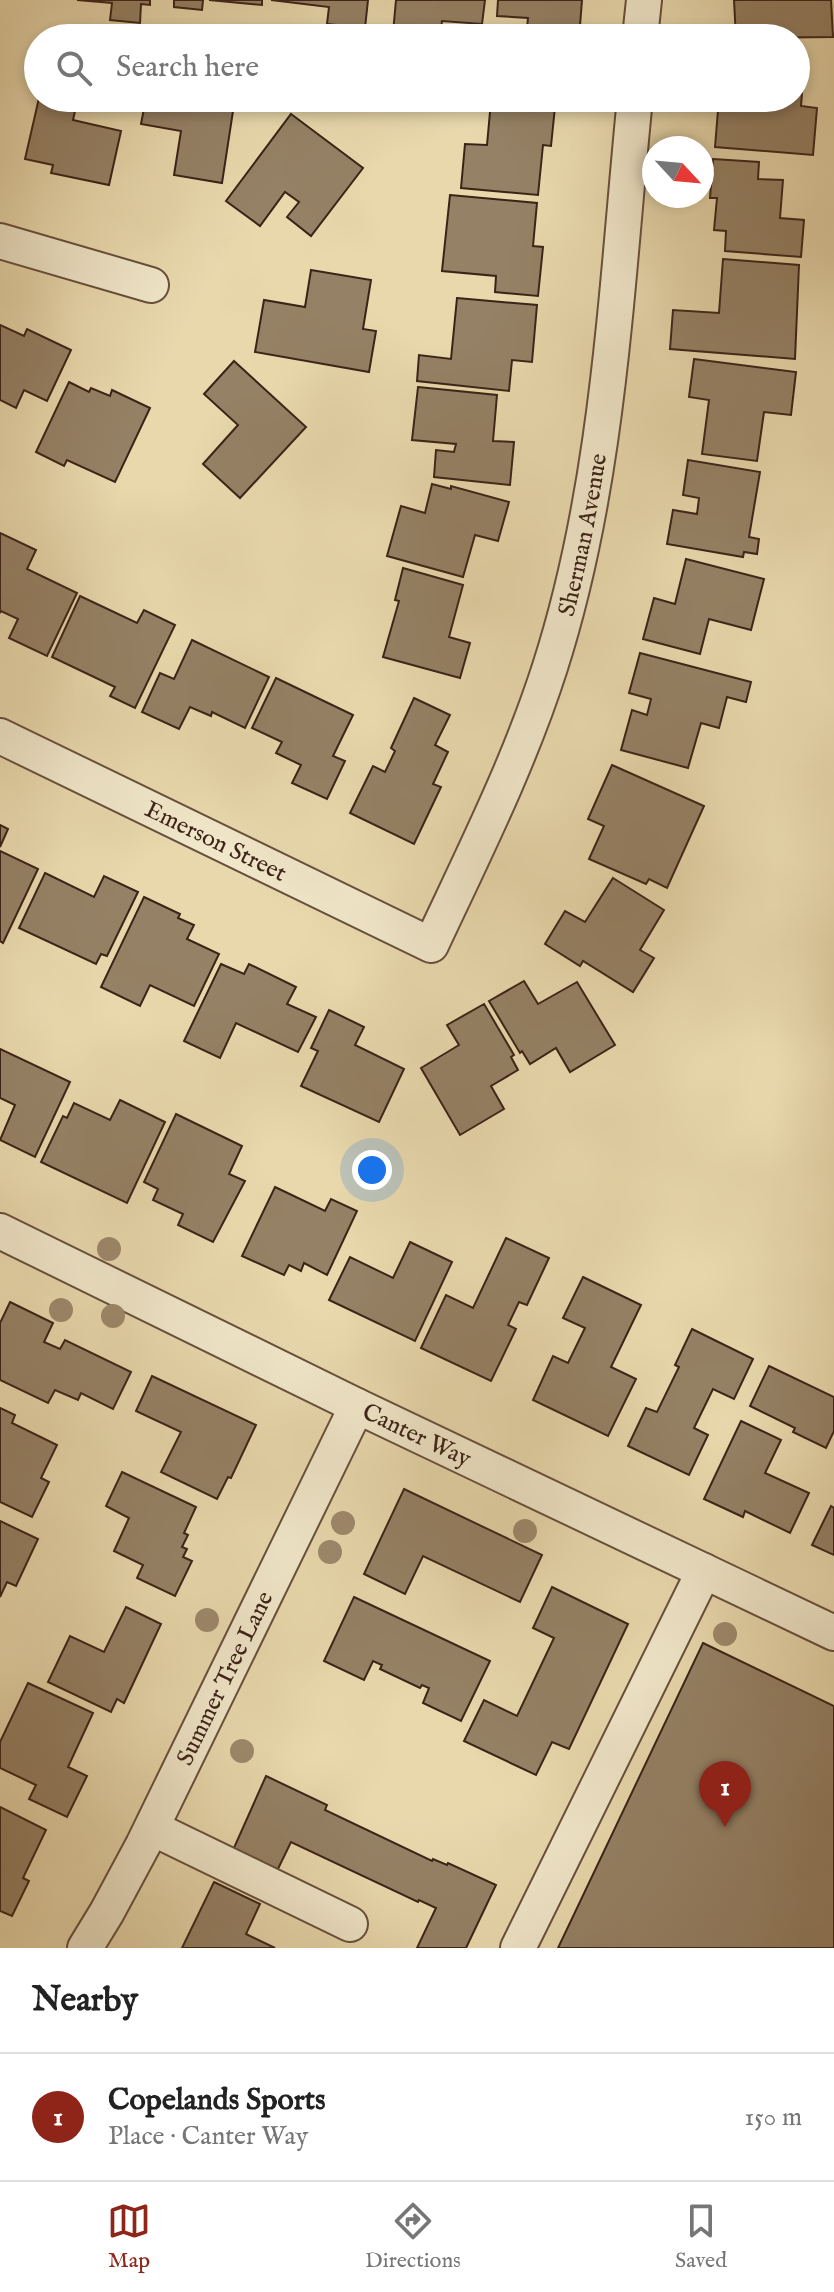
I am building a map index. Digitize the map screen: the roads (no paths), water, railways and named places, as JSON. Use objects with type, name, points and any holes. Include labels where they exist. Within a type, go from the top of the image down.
[{"type":"street","points":[[641,24],[644,0]]},
{"type":"street","name":"Sherman Avenue","points":[[431,945],[509,780],[550,666],[576,573],[595,479],[607,383],[634,112]]},
{"type":"street","points":[[0,241],[151,285]]},
{"type":"street","name":"Emerson Street","points":[[0,736],[431,945]]},
{"type":"street","name":"Canter Way","points":[[0,1231],[357,1406],[834,1633]]},
{"type":"street","name":"Summer Tree Lane","points":[[85,1948],[152,1828],[357,1406]]},
{"type":"street","points":[[518,1948],[704,1571]]},
{"type":"street","points":[[152,1828],[350,1924]]},
{"type":"place","name":"Copelands Sports","points":[[725,1827]]}]
